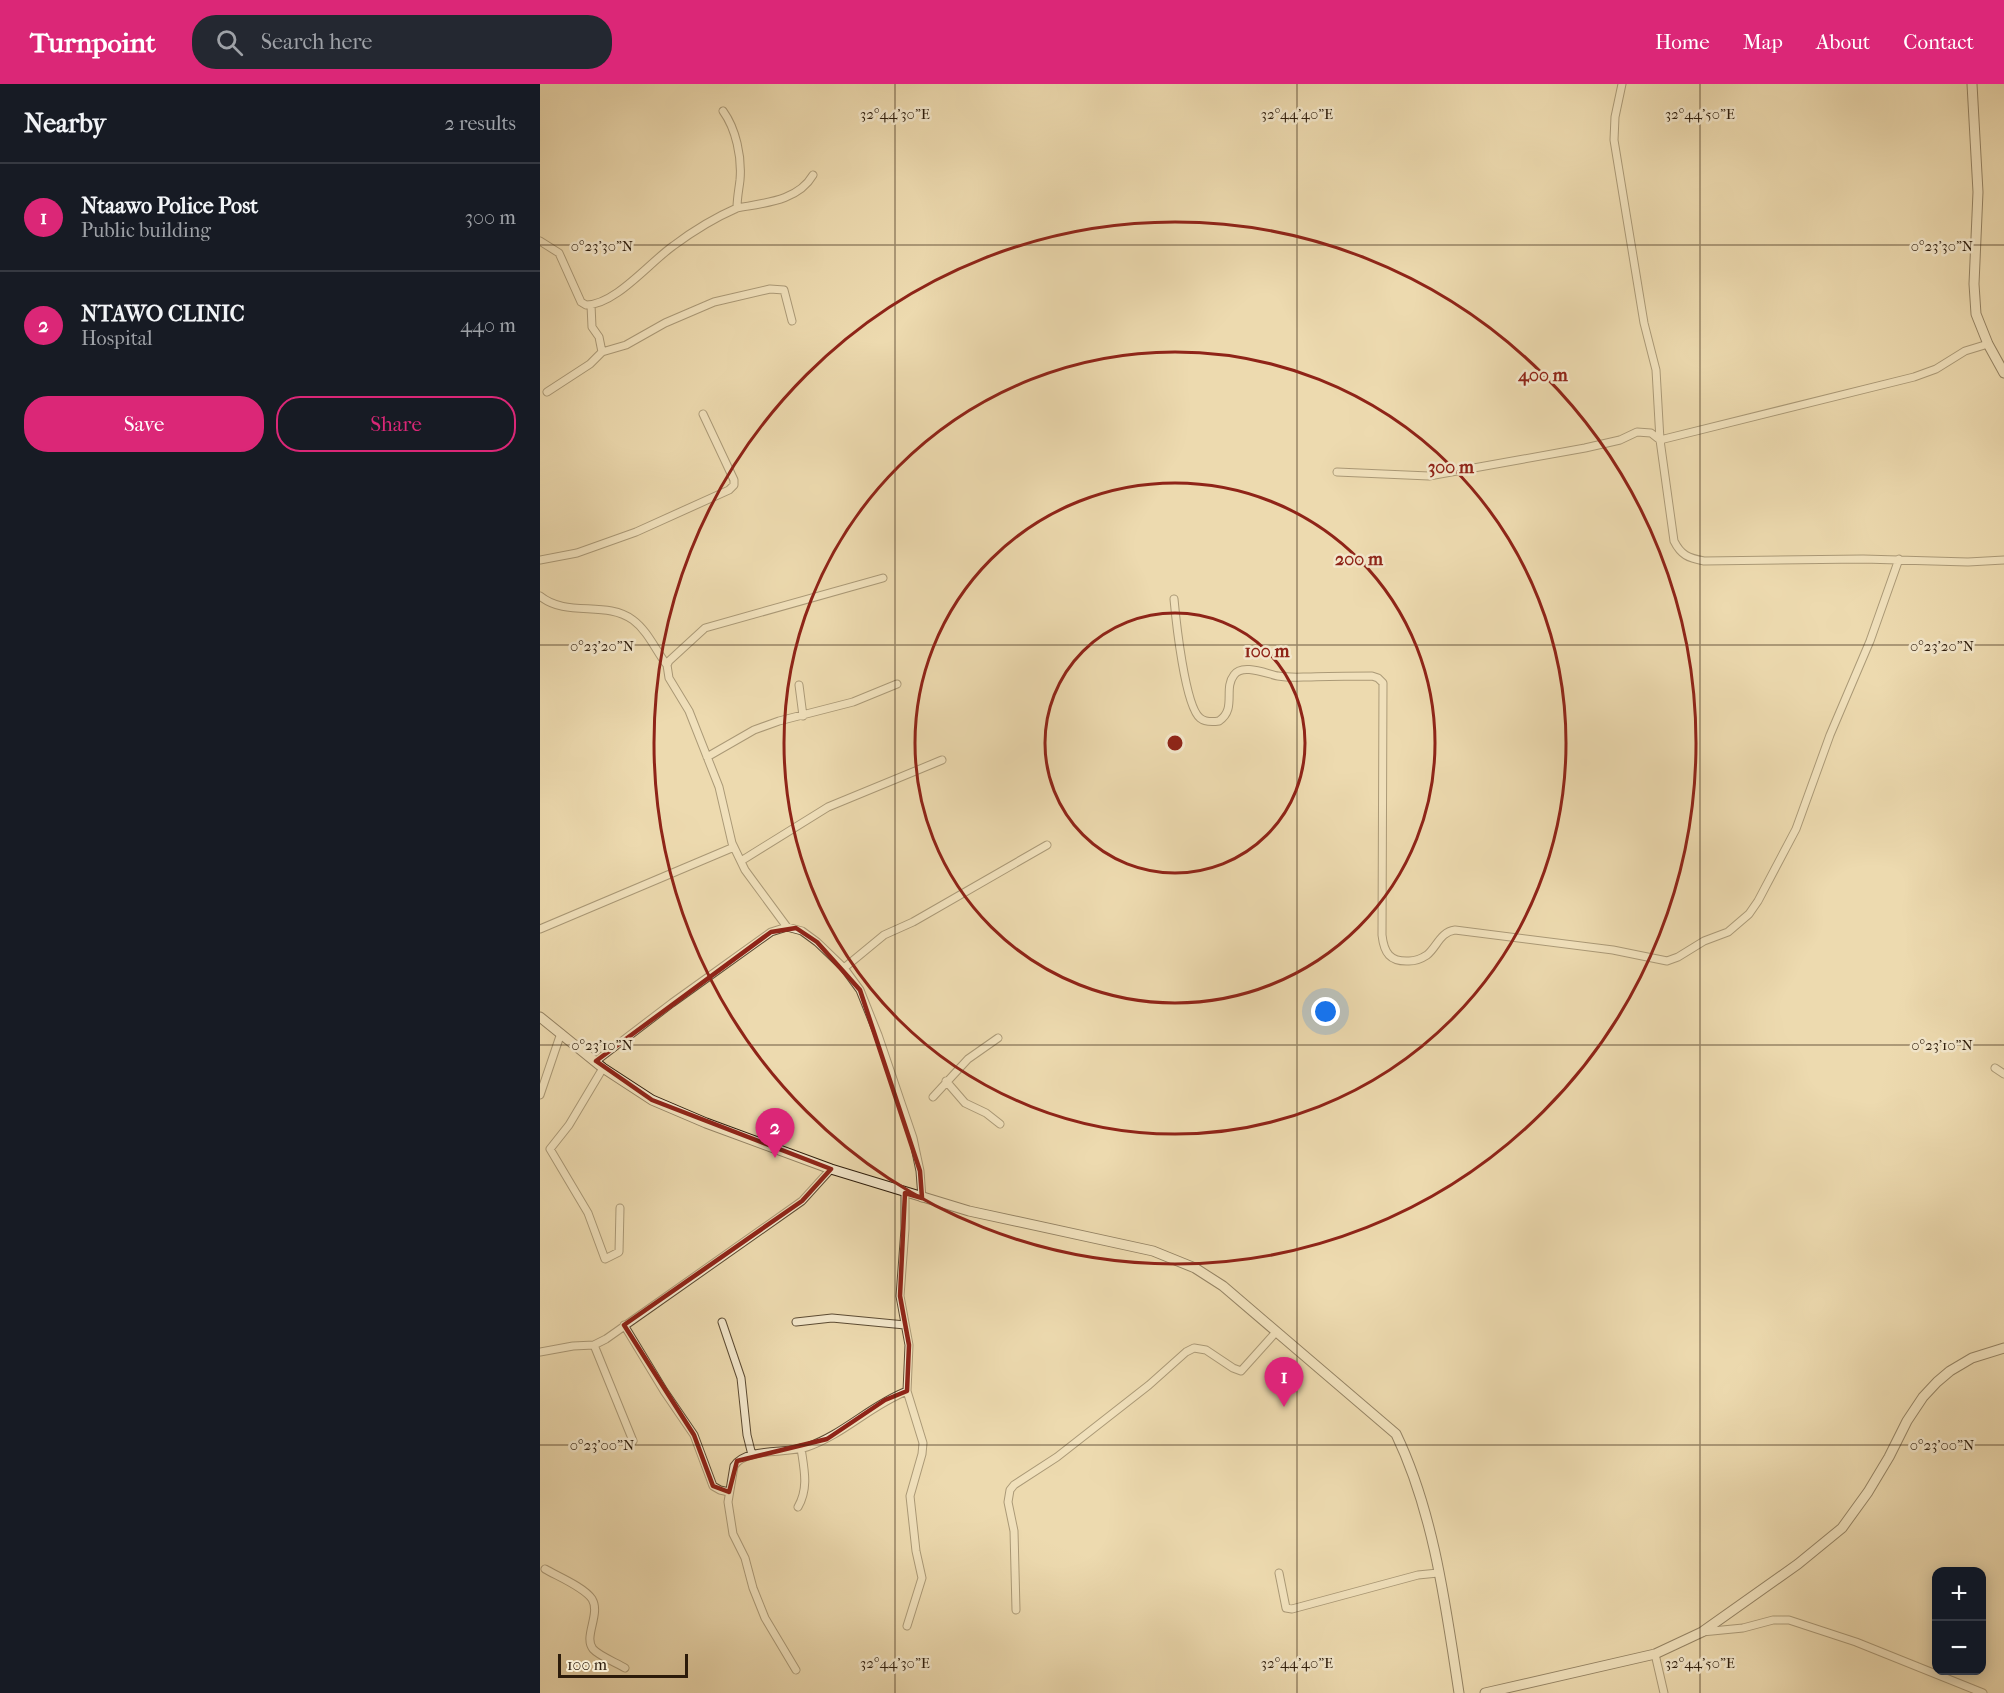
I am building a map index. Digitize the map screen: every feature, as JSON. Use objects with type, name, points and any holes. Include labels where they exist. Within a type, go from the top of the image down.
[{"type":"street","points":[[1622,84],[1615,117],[1614,140],[1642,314],[1656,370],[1660,440],[1674,541],[1680,553],[1704,561],[1899,559],[1968,562],[2004,560]]},
{"type":"street","points":[[1972,84],[1978,192],[1974,284],[1976,314],[1988,344],[2004,373]]},
{"type":"street","points":[[723,111],[738,145],[740,178],[737,208]]},
{"type":"street","points":[[540,241],[559,252],[581,302],[591,305],[605,302],[638,278],[655,259],[703,225],[737,208],[789,196],[807,186],[813,175]]},
{"type":"street","points":[[547,392],[591,364],[602,352],[626,345],[665,323],[714,302],[771,289],[784,290],[792,321]]},
{"type":"street","points":[[591,305],[592,327],[599,337],[602,352]]},
{"type":"street","points":[[1660,440],[1914,377],[1936,369],[1965,351],[1988,344]]},
{"type":"street","points":[[540,560],[577,553],[636,531],[729,490],[734,485],[734,480],[703,414]]},
{"type":"street","points":[[1336,472],[1429,476],[1585,448],[1620,440],[1637,432],[1651,433],[1660,440]]},
{"type":"street","points":[[1174,599],[1178,643],[1192,704],[1199,717],[1204,720],[1219,721],[1227,713],[1230,707],[1230,685],[1233,675],[1238,671],[1263,672],[1281,677],[1372,676],[1383,683],[1382,935],[1384,947],[1390,956],[1399,961],[1416,961],[1426,956],[1444,934],[1455,930],[1613,950],[1667,961],[1704,941],[1728,932],[1749,914],[1758,901],[1796,828],[1830,735],[1870,641],[1899,559]]},
{"type":"street","points":[[787,927],[745,870],[734,847],[719,788],[689,711],[669,678],[669,660],[705,628],[883,578]]},
{"type":"street","points":[[540,596],[553,605],[619,612],[632,619],[641,627],[668,665]]},
{"type":"street","points":[[707,757],[754,730],[779,721],[853,702],[897,684]]},
{"type":"street","points":[[799,685],[803,716]]},
{"type":"street","points":[[741,861],[828,807],[942,760]]},
{"type":"street","points":[[844,968],[884,935],[912,922],[1047,845]]},
{"type":"street","points":[[540,929],[734,847]]},
{"type":"street","points":[[620,1208],[619,1252],[605,1259],[588,1213],[550,1149],[569,1125],[599,1064],[672,1003],[771,932],[787,927],[802,931],[818,942],[844,968],[860,990],[878,1035],[912,1138],[921,1171],[922,1198]]},
{"type":"street","points":[[540,1017],[599,1064],[652,1100],[706,1123],[922,1198],[969,1211],[1137,1247],[1173,1258],[1195,1268],[1222,1286],[1396,1434],[1411,1466],[1424,1509],[1438,1572],[1459,1693]]},
{"type":"street","points":[[540,1095],[561,1033]]},
{"type":"street","points":[[933,1097],[968,1059],[998,1038]]},
{"type":"street","points":[[1995,1068],[2004,1074]]},
{"type":"street","points":[[946,1081],[965,1103],[986,1113],[1000,1124]]},
{"type":"street","points":[[540,1352],[594,1345],[606,1340],[624,1325],[732,1252],[802,1201],[831,1168]]},
{"type":"street","points":[[905,1193],[900,1296],[909,1345],[908,1391],[923,1443],[910,1497],[916,1551],[922,1578],[908,1626]]},
{"type":"street","points":[[796,1322],[832,1318],[905,1325]]},
{"type":"street","points":[[722,1322],[741,1378],[747,1435],[752,1455]]},
{"type":"street","points":[[624,1325],[694,1435],[713,1486],[729,1492]]},
{"type":"street","points":[[1016,1610],[1014,1531],[1008,1502],[1014,1485],[1057,1457],[1149,1385],[1186,1352],[1194,1348],[1206,1350],[1241,1371],[1276,1332]]},
{"type":"street","points":[[594,1345],[633,1441]]},
{"type":"street","points":[[1485,1693],[1654,1654],[1702,1632],[1798,1564],[1842,1528],[1889,1458],[1907,1421],[1923,1397],[1937,1382],[1972,1358],[2004,1348]]},
{"type":"street","points":[[796,1670],[765,1618],[753,1588],[745,1558],[733,1534],[728,1502],[734,1466],[737,1461],[752,1455],[801,1448],[827,1439],[857,1421],[885,1400],[908,1391]]},
{"type":"street","points":[[798,1507],[804,1497],[805,1479],[801,1448]]},
{"type":"street","points":[[545,1569],[583,1591],[592,1600],[594,1607],[590,1643],[594,1651],[625,1668]]},
{"type":"street","points":[[1279,1573],[1286,1608],[1292,1609],[1418,1575],[1438,1572]]},
{"type":"street","points":[[1702,1632],[1727,1630],[1773,1620],[1789,1620],[1856,1642],[1983,1693]]},
{"type":"street","points":[[1654,1654],[1664,1693]]},
{"type":"highlighted area","points":[[796,928],[817,942],[860,990],[920,1171],[922,1198],[905,1193],[900,1296],[909,1345],[907,1391],[885,1400],[827,1439],[737,1461],[729,1492],[713,1486],[694,1435],[624,1325],[802,1201],[831,1169],[652,1100],[596,1061],[771,932]]},
{"type":"place","name":"NTAWO CLINIC","points":[[775,1158]]},
{"type":"place","name":"Ntaawo Police Post","points":[[1284,1407]]}]
